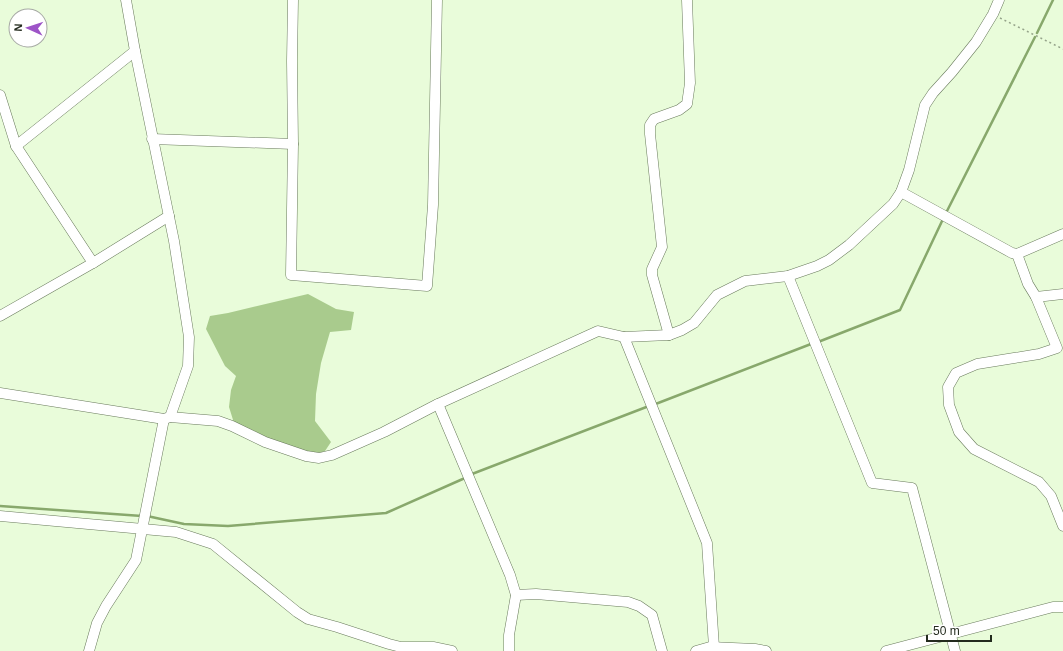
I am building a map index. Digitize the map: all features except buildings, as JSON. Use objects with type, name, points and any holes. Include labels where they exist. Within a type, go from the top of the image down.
[{"type":"street","points":[[90,651],[97,623],[106,606],[136,560],[167,418],[188,366],[189,337],[169,216],[152,139],[126,0]]},
{"type":"street","points":[[292,0],[293,144],[291,275],[427,286],[433,205],[438,0]]},
{"type":"street","points":[[670,335],[652,275],[652,269],[662,247],[650,125],[654,119],[679,110],[687,104],[690,83],[687,0]]},
{"type":"street","points":[[0,393],[167,418],[218,421],[265,442],[306,456],[319,458],[332,455],[384,432],[438,404],[598,331],[624,336],[670,335],[694,323],[716,295],[745,281],[788,276],[817,266],[849,245],[893,204],[901,192],[909,170],[925,105],[933,93],[976,42],[993,14],[999,0]]},
{"type":"street","points":[[16,146],[135,51]]},
{"type":"street","points":[[0,95],[16,146],[93,263]]},
{"type":"street","points":[[152,139],[293,144]]},
{"type":"street","points":[[901,192],[1012,253],[1017,254],[1063,234]]},
{"type":"street","points":[[0,316],[93,263],[169,216]]},
{"type":"street","points":[[1017,254],[1028,284],[1036,297],[1057,348],[1039,354],[977,364],[956,374],[948,387],[949,405],[959,432],[974,449],[1039,482],[1051,496],[1063,526]]},
{"type":"street","points":[[788,276],[872,483],[912,488],[956,651]]},
{"type":"street","points":[[1036,297],[1063,294]]},
{"type":"street","points":[[624,336],[707,542],[714,647]]},
{"type":"street","points":[[438,404],[510,575],[516,595],[509,651]]},
{"type":"street","points":[[0,516],[143,526],[176,532],[213,544],[297,612],[308,619],[337,626],[401,647],[433,647],[452,651]]},
{"type":"street","points":[[516,595],[536,594],[628,602],[640,606],[652,615],[662,651]]},
{"type":"street","points":[[886,651],[1053,607],[1063,606]]},
{"type":"street","points":[[696,651],[710,647],[766,651]]},
{"type":"path","points":[[993,14],[1063,49]]},
{"type":"green space","points":[[308,294],[336,309],[354,312],[351,330],[330,332],[321,363],[316,394],[315,421],[331,442],[325,451],[316,454],[265,439],[234,423],[229,407],[231,390],[236,376],[225,366],[206,329],[210,316]]},
{"type":"waterway","points":[[1037,33],[1053,0]]},
{"type":"waterway","points":[[946,213],[1035,37]]},
{"type":"waterway","points":[[818,342],[900,310],[943,219]]},
{"type":"waterway","points":[[653,405],[811,344]]},
{"type":"waterway","points":[[472,474],[649,406]]},
{"type":"waterway","points":[[147,516],[184,524],[228,526],[386,513],[465,478]]},
{"type":"waterway","points":[[0,506],[142,516]]}]
